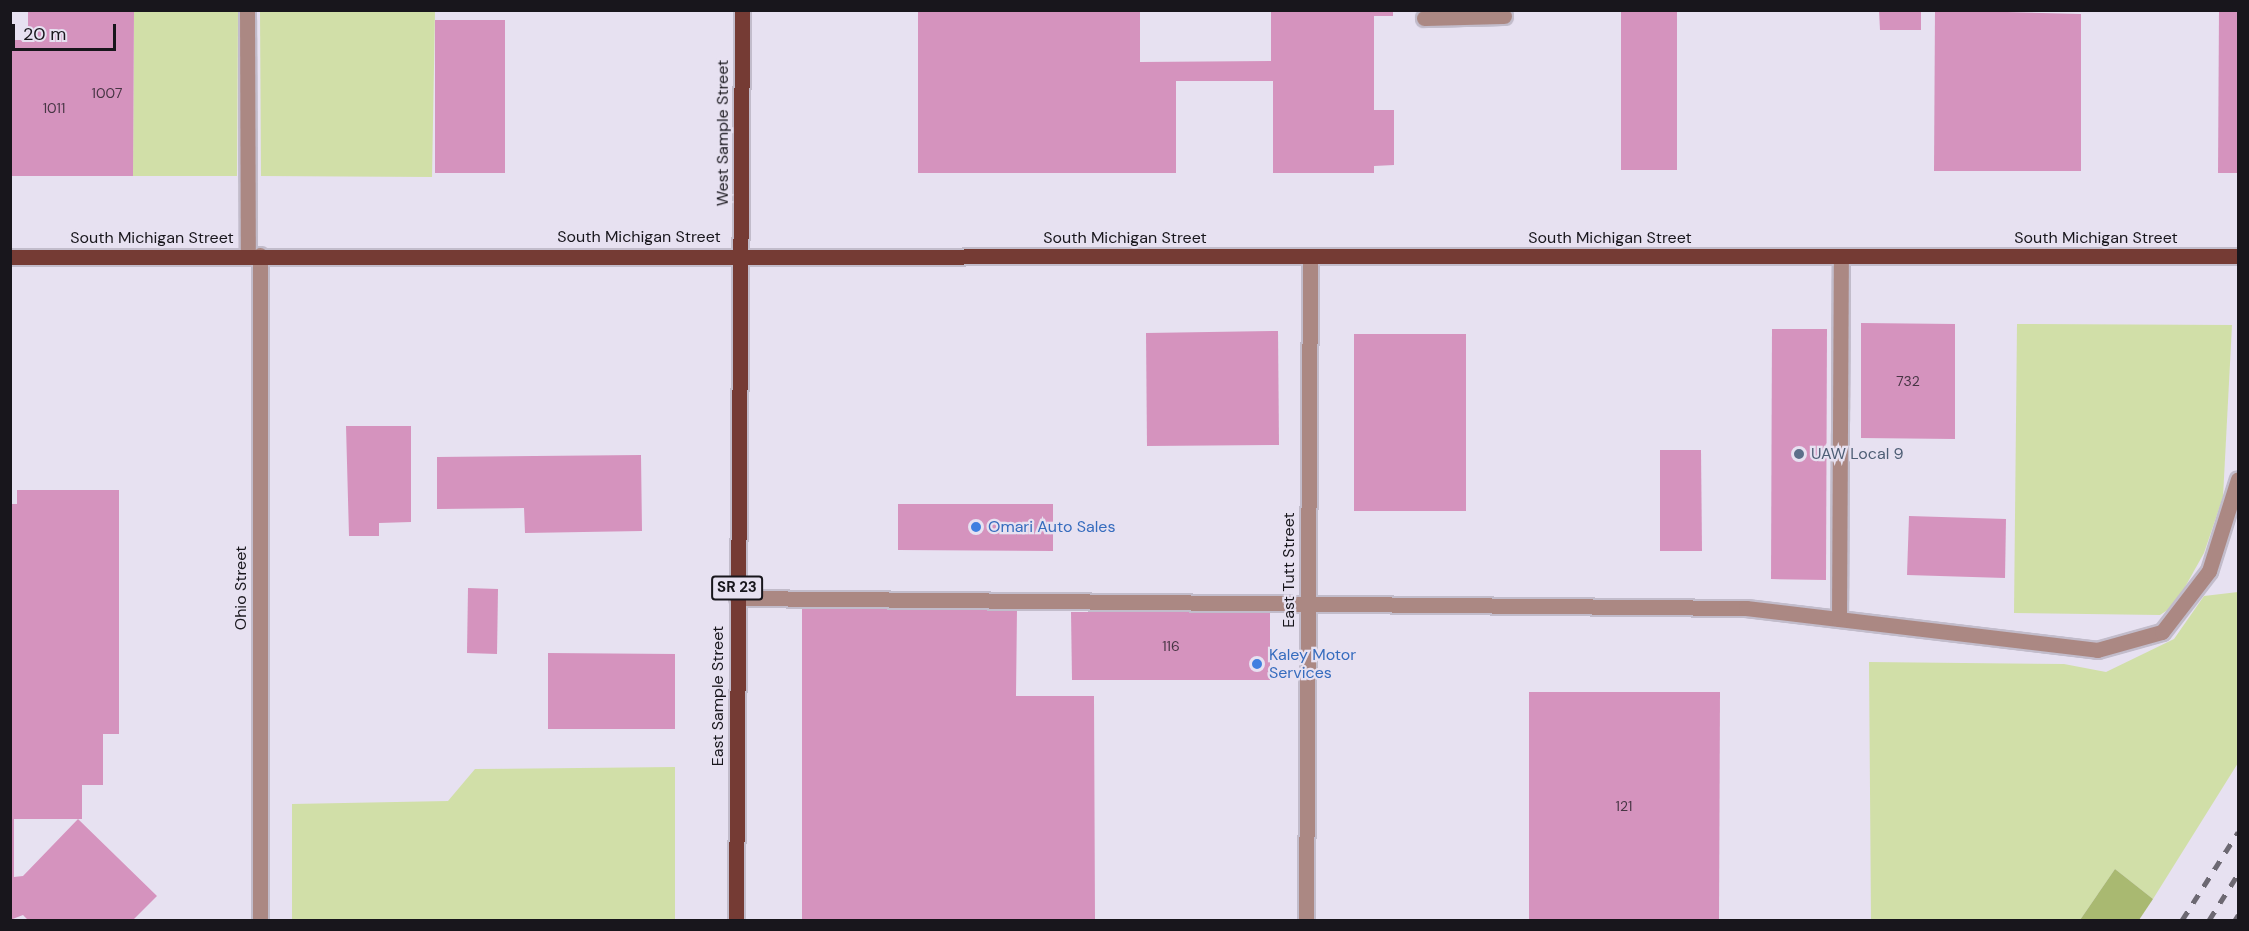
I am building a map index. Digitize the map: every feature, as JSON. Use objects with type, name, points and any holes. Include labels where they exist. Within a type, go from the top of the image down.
[{"type":"main road","name":"West Sample Street","points":[[740,255],[742,10]]},
{"type":"main road","name":"South Michigan Street","points":[[10,257],[254,255],[2238,256]]},
{"type":"main road","name":"East Sample Street","points":[[736,921],[736,598],[740,255]]},
{"type":"street","name":"Ohio Street","points":[[247,10],[254,255],[260,921]]},
{"type":"street","points":[[1424,18],[1504,16]]},
{"type":"street","name":"East Tutt Street","points":[[1306,921],[1306,600],[1310,256]]},
{"type":"street","points":[[1839,619],[1841,256]]},
{"type":"street","points":[[736,598],[1306,600],[1746,608],[2097,650],[2162,632],[2209,571],[2238,479]]},
{"type":"green space","points":[[134,11],[238,11],[237,176],[133,176]]},
{"type":"green space","points":[[260,11],[435,11],[432,177],[261,176]]},
{"type":"green space","points":[[2017,324],[2232,325],[2223,497],[2204,553],[2175,605],[2160,615],[2014,613]]},
{"type":"green space","points":[[2238,592],[2238,763],[2153,899],[2115,869],[2080,920],[1871,920],[1869,662],[2064,664],[2106,672],[2174,639],[2204,596]]},
{"type":"green space","points":[[675,767],[675,920],[292,920],[292,804],[448,801],[475,769]]},
{"type":"green space","points":[[2115,869],[2153,899],[2139,920],[2080,920]]},
{"type":"building","points":[[28,10],[134,10],[133,176],[10,176],[10,40],[28,40]]},
{"type":"building","points":[[918,10],[1140,10],[1140,62],[1271,61],[1271,10],[1393,10],[1393,16],[1374,16],[1374,110],[1394,110],[1394,165],[1374,166],[1374,173],[1273,173],[1273,81],[1176,81],[1176,173],[918,173]]},
{"type":"building","points":[[1621,10],[1677,10],[1677,170],[1621,170]]},
{"type":"building","points":[[1879,10],[1921,10],[1921,30],[1880,30]]},
{"type":"building","points":[[1935,10],[2081,14],[2081,171],[1934,171]]},
{"type":"building","points":[[2219,10],[2238,10],[2238,173],[2218,173]]},
{"type":"building","points":[[435,20],[505,20],[505,173],[435,173]]},
{"type":"building","points":[[1861,323],[1955,324],[1955,439],[1861,438]]},
{"type":"building","name":"UAW Local 9","points":[[1772,329],[1827,329],[1826,580],[1771,579]]},
{"type":"building","points":[[1278,331],[1279,445],[1147,446],[1146,333]]},
{"type":"building","points":[[1354,334],[1466,334],[1466,511],[1354,511]]},
{"type":"building","points":[[346,426],[411,426],[411,522],[379,523],[379,536],[349,536]]},
{"type":"building","points":[[1660,450],[1701,450],[1702,551],[1660,551]]},
{"type":"building","points":[[641,455],[642,531],[525,533],[524,508],[437,509],[437,457]]},
{"type":"building","points":[[17,490],[119,490],[119,734],[103,734],[103,785],[82,785],[82,819],[78,819],[157,896],[133,920],[28,920],[23,915],[10,920],[10,504],[17,504]],"holes":[[[14,819],[78,819],[23,876],[14,877]]]},
{"type":"building","name":"Omari Auto Sales","points":[[898,504],[1053,504],[1053,551],[898,550]]},
{"type":"building","points":[[1909,516],[2006,519],[2005,578],[1907,575]]},
{"type":"building","points":[[468,588],[498,589],[497,654],[467,653]]},
{"type":"building","points":[[1017,608],[1016,696],[1094,696],[1095,920],[802,920],[802,609]]},
{"type":"building","points":[[1071,612],[1270,612],[1270,680],[1072,680]]},
{"type":"building","points":[[548,653],[675,654],[675,729],[548,729]]},
{"type":"building","points":[[1529,692],[1720,692],[1719,920],[1529,920]]},
{"type":"railway","points":[[2182,920],[2238,832]]},
{"type":"railway","points":[[2209,920],[2238,874]]},
{"type":"railway","points":[[2235,920],[2238,915]]},
{"type":"place","name":"UAW Local 9","points":[[1799,454]]},
{"type":"place","name":"Omari Auto Sales","points":[[976,527]]},
{"type":"place","name":"Kaley Motor Services","points":[[1257,664]]}]
